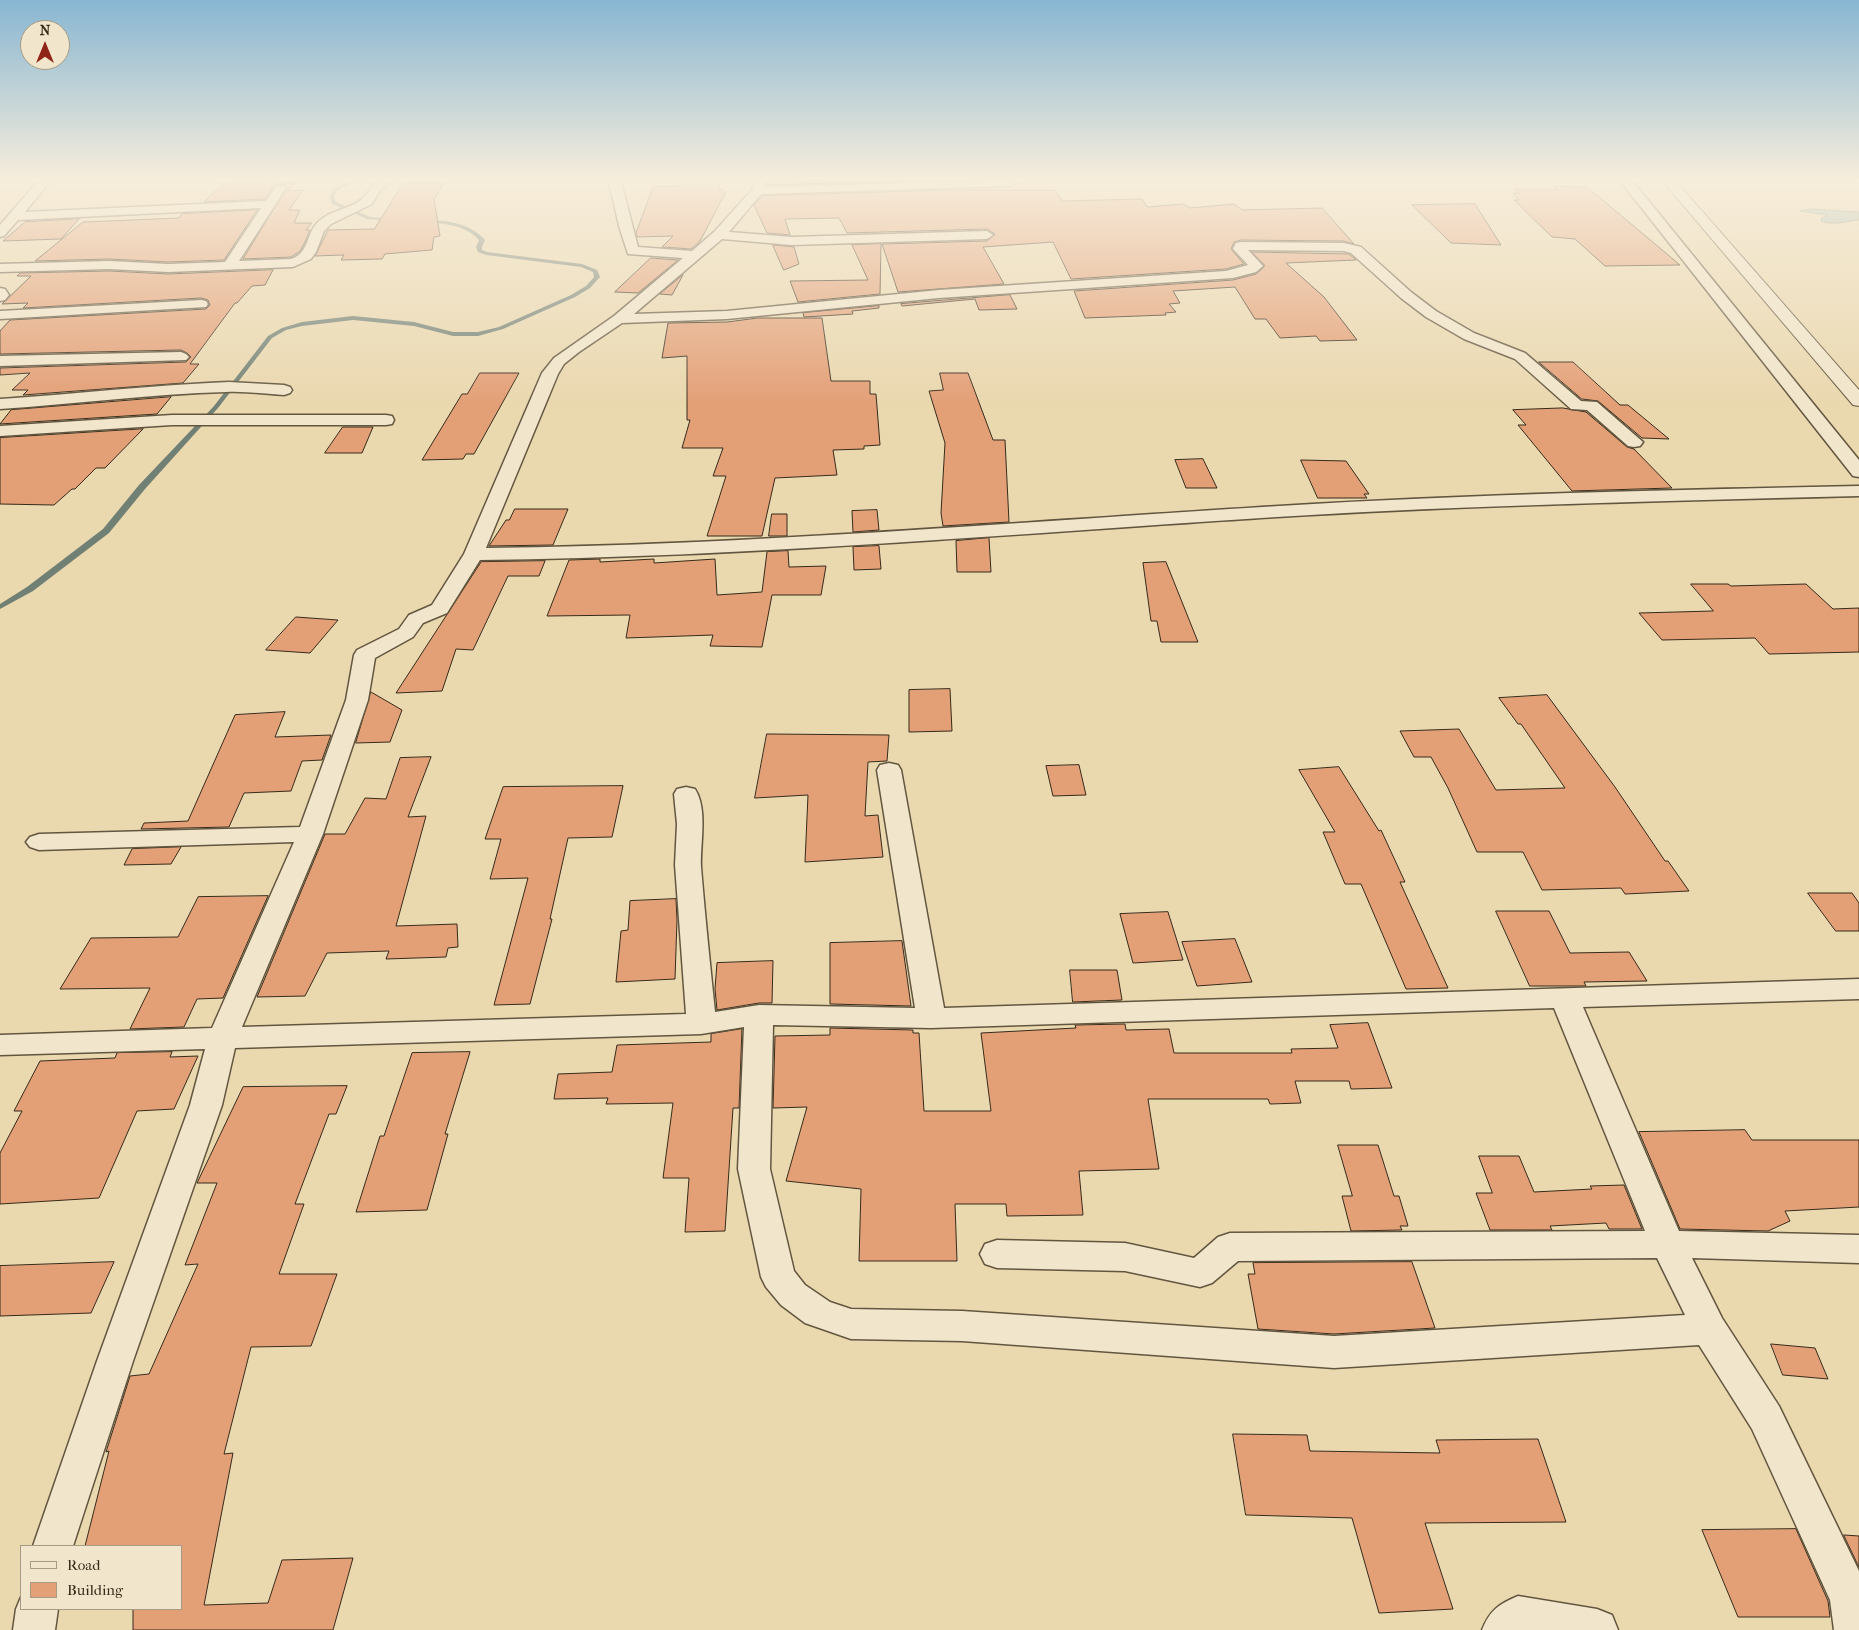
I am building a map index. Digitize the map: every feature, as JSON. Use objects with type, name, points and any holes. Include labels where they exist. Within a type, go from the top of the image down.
[{"type":"street","points":[[230,265],[237,254]]},
{"type":"street","points":[[0,268],[90,265],[168,268],[276,265],[304,260],[310,254]]},
{"type":"street","points":[[682,254],[697,255]]},
{"type":"street","points":[[619,319],[727,315],[939,294],[1208,276],[1254,268],[1256,266],[1254,262],[1245,254]]},
{"type":"street","points":[[1361,254],[1406,295],[1431,314],[1469,336],[1520,356],[1577,406],[1591,405],[1634,442]]},
{"type":"street","points":[[1685,254],[1859,472]]},
{"type":"street","points":[[1732,254],[1859,401]]},
{"type":"street","points":[[53,1545],[112,1370],[206,1105],[223,1038],[310,834],[357,700],[365,655],[406,633],[416,619],[440,609],[474,554],[540,393],[559,361],[619,319],[697,255]]},
{"type":"street","points":[[0,292],[2,295],[0,297]]},
{"type":"street","points":[[0,315],[201,304]]},
{"type":"street","points":[[0,361],[180,357]]},
{"type":"street","points":[[0,404],[77,399],[174,389],[237,388],[284,390]]},
{"type":"street","points":[[0,431],[197,420],[386,420]]},
{"type":"street","points":[[474,554],[568,554],[681,550],[1050,529],[1393,505],[1859,491]]},
{"type":"street","points":[[889,770],[931,1018]]},
{"type":"street","points":[[686,794],[690,824],[688,865],[701,1024]]},
{"type":"street","points":[[39,842],[310,834]]},
{"type":"street","points":[[0,1045],[701,1024],[759,1015],[931,1018],[1859,989]]},
{"type":"street","points":[[1565,999],[1668,1244],[1709,1329],[1770,1427],[1851,1599],[1855,1630]]},
{"type":"street","points":[[759,1015],[754,1169],[778,1276],[793,1295],[818,1313],[851,1324],[962,1326],[1334,1352],[1709,1329]]},
{"type":"street","points":[[997,1254],[1125,1257],[1200,1273],[1230,1247],[1668,1244],[1859,1249]]},
{"type":"street","points":[[34,1630],[37,1610]]},
{"type":"street","points":[[1503,1630],[1518,1618],[1597,1630]]},
{"type":"building","points":[[44,254],[228,254],[224,260],[168,262],[109,259],[35,261]]},
{"type":"building","points":[[246,254],[295,254],[291,257],[243,259]]},
{"type":"building","points":[[316,254],[385,254],[382,259],[341,260],[344,255],[315,256]]},
{"type":"building","points":[[777,254],[796,254],[799,264],[784,270]]},
{"type":"building","points":[[856,254],[881,254],[880,294],[798,302],[790,281],[868,280]]},
{"type":"building","points":[[885,254],[987,254],[1004,284],[898,292]]},
{"type":"building","points":[[1059,254],[1235,254],[1244,264],[1226,269],[1071,279]]},
{"type":"building","points":[[1254,254],[1349,254],[1356,260],[1286,263],[1324,297],[1357,340],[1320,341],[1316,336],[1280,338],[1266,319],[1255,319],[1235,287],[1173,291],[1180,303],[1169,304],[1176,312],[1165,313],[1166,315],[1085,318],[1074,291],[1233,280],[1256,274],[1264,265]]},
{"type":"building","points":[[1592,254],[1667,254],[1680,265],[1605,266]]},
{"type":"building","points":[[651,258],[678,260],[638,293],[615,292]]},
{"type":"building","points":[[273,270],[265,285],[252,286],[235,303],[190,364],[199,364],[183,383],[23,395],[28,390],[12,390],[30,373],[0,375],[0,368],[186,362],[191,357],[181,350],[0,354],[0,331],[10,320],[206,309],[210,305],[208,300],[201,298],[23,308],[28,303],[2,304],[31,276],[17,276],[20,273],[109,271],[168,274]]},
{"type":"building","points":[[683,275],[672,295],[660,294]]},
{"type":"building","points":[[1010,295],[1017,309],[979,310],[975,299],[902,306],[901,304]]},
{"type":"building","points":[[879,306],[879,308],[852,311],[853,314],[804,317],[803,313]]},
{"type":"building","points":[[758,318],[822,318],[831,381],[870,381],[870,394],[876,394],[880,445],[864,446],[864,449],[833,450],[837,475],[775,478],[762,536],[707,536],[726,476],[713,476],[723,448],[682,448],[690,420],[687,420],[687,356],[662,358],[668,323],[727,322]]},
{"type":"building","points":[[1539,362],[1573,362],[1620,405],[1628,405],[1669,439],[1642,438],[1598,401],[1582,399]]},
{"type":"building","points":[[480,373],[519,373],[474,454],[466,454],[463,459],[422,460],[462,394],[467,394]]},
{"type":"building","points":[[940,373],[968,373],[993,440],[1005,440],[1009,522],[943,526],[941,513],[945,443],[929,391],[943,390]]},
{"type":"building","points":[[171,397],[157,414],[0,424],[11,410]]},
{"type":"building","points":[[1563,408],[1586,412],[1627,447],[1634,449],[1672,488],[1572,491],[1518,425],[1526,425],[1513,410]]},
{"type":"building","points":[[343,427],[373,427],[362,453],[325,453]]},
{"type":"building","points":[[143,429],[105,468],[96,468],[75,489],[72,489],[54,505],[0,504],[0,438]]},
{"type":"building","points":[[1203,459],[1217,488],[1186,488],[1175,460]]},
{"type":"building","points":[[1301,460],[1346,461],[1369,494],[1364,494],[1367,498],[1318,498]]},
{"type":"building","points":[[515,509],[568,509],[553,545],[489,546]]},
{"type":"building","points":[[877,510],[879,530],[853,532],[852,511]]},
{"type":"building","points":[[772,514],[787,514],[787,536],[769,536]]},
{"type":"building","points":[[989,538],[991,572],[957,572],[956,541]]},
{"type":"building","points":[[879,546],[881,569],[854,570],[853,547]]},
{"type":"building","points":[[788,551],[789,567],[826,566],[821,595],[772,595],[762,647],[710,646],[713,635],[626,638],[630,615],[547,616],[569,560],[600,559],[600,562],[654,559],[654,563],[715,559],[717,595],[762,592],[767,552]]},
{"type":"building","points":[[545,561],[539,576],[508,576],[473,650],[456,649],[442,691],[396,693],[481,562]]},
{"type":"building","points":[[1166,562],[1198,642],[1161,642],[1157,621],[1151,621],[1143,563]]},
{"type":"building","points":[[1691,584],[1728,584],[1731,586],[1806,584],[1833,609],[1859,608],[1859,652],[1769,654],[1755,638],[1662,640],[1639,613],[1713,611]]},
{"type":"building","points":[[296,617],[338,620],[310,653],[266,650]]},
{"type":"building","points":[[950,689],[952,731],[909,732],[909,690]]},
{"type":"building","points":[[371,692],[402,710],[390,742],[356,743]]},
{"type":"building","points":[[1547,695],[1615,787],[1665,861],[1668,861],[1689,891],[1625,894],[1621,888],[1542,890],[1523,852],[1477,852],[1448,788],[1431,757],[1414,757],[1400,731],[1459,729],[1496,790],[1565,788],[1521,724],[1518,724],[1499,698]]},
{"type":"building","points":[[285,712],[275,737],[331,735],[322,760],[302,761],[291,791],[244,793],[229,827],[141,829],[144,823],[188,821],[235,715]]},
{"type":"building","points":[[767,734],[889,735],[887,761],[868,762],[865,816],[878,815],[883,857],[805,862],[808,795],[755,798]]},
{"type":"building","points":[[431,757],[408,817],[426,816],[396,926],[457,924],[458,947],[448,948],[446,957],[386,959],[389,951],[327,953],[305,996],[257,997],[325,834],[345,834],[365,798],[386,799],[400,758]]},
{"type":"building","points":[[1079,765],[1086,795],[1053,796],[1046,766]]},
{"type":"building","points":[[1339,767],[1379,831],[1381,830],[1405,882],[1400,882],[1448,988],[1406,989],[1361,884],[1345,884],[1323,832],[1335,832],[1299,770]]},
{"type":"building","points":[[623,786],[612,837],[568,838],[550,919],[552,919],[530,1004],[494,1005],[528,878],[490,879],[501,839],[485,839],[503,787]]},
{"type":"building","points":[[181,847],[171,864],[124,865],[132,849]]},
{"type":"building","points":[[1808,893],[1852,893],[1859,903],[1859,931],[1836,931]]},
{"type":"building","points":[[268,896],[223,998],[197,999],[184,1027],[130,1029],[150,988],[60,989],[91,938],[178,937],[198,897]]},
{"type":"building","points":[[676,899],[675,979],[616,982],[621,931],[628,930],[630,901]]},
{"type":"building","points":[[1496,911],[1549,911],[1570,953],[1629,952],[1647,981],[1584,982],[1586,986],[1530,986]]},
{"type":"building","points":[[1168,912],[1183,960],[1133,963],[1120,914]]},
{"type":"building","points":[[1235,939],[1252,982],[1197,986],[1182,942]]},
{"type":"building","points":[[902,941],[911,1006],[830,1004],[830,943]]},
{"type":"building","points":[[773,961],[772,1003],[759,1003],[717,1010],[715,989],[717,963]]},
{"type":"building","points":[[1070,970],[1117,970],[1122,1000],[1073,1002]]},
{"type":"building","points":[[1368,1023],[1392,1088],[1351,1089],[1349,1081],[1295,1081],[1301,1103],[1270,1104],[1268,1099],[1148,1099],[1159,1169],[1079,1171],[1083,1215],[1007,1216],[1006,1204],[955,1204],[957,1261],[859,1261],[861,1189],[786,1181],[807,1107],[773,1108],[775,1036],[830,1035],[830,1028],[913,1030],[913,1033],[919,1033],[924,1111],[991,1111],[981,1033],[1076,1028],[1075,1025],[1125,1024],[1126,1030],[1169,1029],[1174,1053],[1292,1053],[1291,1049],[1338,1048],[1330,1025]]},
{"type":"building","points":[[742,1029],[739,1108],[733,1108],[725,1231],[685,1232],[689,1178],[663,1178],[673,1103],[606,1104],[608,1098],[554,1099],[558,1074],[612,1072],[617,1045],[711,1042],[711,1034]]},
{"type":"building","points":[[172,1052],[170,1057],[198,1056],[174,1109],[137,1111],[99,1198],[0,1204],[0,1153],[22,1111],[14,1111],[40,1061],[115,1058],[117,1053]]},
{"type":"building","points":[[470,1052],[445,1134],[448,1134],[427,1210],[356,1212],[380,1136],[384,1136],[412,1053]]},
{"type":"building","points":[[347,1086],[336,1114],[329,1114],[295,1204],[304,1204],[279,1274],[337,1274],[311,1346],[251,1347],[224,1454],[233,1453],[204,1605],[268,1603],[282,1560],[353,1558],[333,1630],[133,1630],[133,1610],[182,1610],[182,1545],[85,1545],[109,1451],[106,1452],[130,1376],[149,1374],[198,1264],[185,1265],[217,1183],[197,1183],[243,1087]]},
{"type":"building","points":[[1745,1130],[1752,1140],[1859,1140],[1859,1207],[1785,1211],[1790,1221],[1768,1231],[1680,1229],[1639,1132]]},
{"type":"building","points":[[1338,1145],[1378,1145],[1394,1196],[1399,1196],[1408,1226],[1400,1226],[1402,1230],[1351,1231],[1342,1196],[1352,1196]]},
{"type":"building","points":[[1479,1156],[1519,1156],[1534,1192],[1592,1189],[1590,1186],[1624,1185],[1642,1229],[1609,1229],[1606,1223],[1550,1226],[1552,1230],[1490,1230],[1476,1193],[1492,1193]]},
{"type":"building","points":[[114,1262],[91,1313],[0,1316],[0,1266]]},
{"type":"building","points":[[1412,1262],[1435,1328],[1334,1334],[1258,1329],[1248,1274],[1255,1274],[1253,1263]]},
{"type":"building","points":[[1771,1344],[1815,1348],[1828,1379],[1783,1375]]},
{"type":"building","points":[[1233,1434],[1307,1435],[1310,1451],[1440,1453],[1436,1440],[1538,1439],[1566,1522],[1425,1523],[1453,1609],[1379,1613],[1352,1518],[1246,1515]]},
{"type":"building","points":[[1796,1529],[1828,1601],[1830,1617],[1738,1617],[1702,1530]]},
{"type":"building","points":[[1844,1535],[1859,1536],[1859,1567]]},
{"type":"waterway","points":[[0,607],[30,589],[106,531],[142,487],[216,407],[270,337],[284,329],[302,324],[353,318],[414,324],[453,334],[478,334],[501,328],[573,296],[588,287],[597,277],[595,271],[582,266],[494,254]]}]
